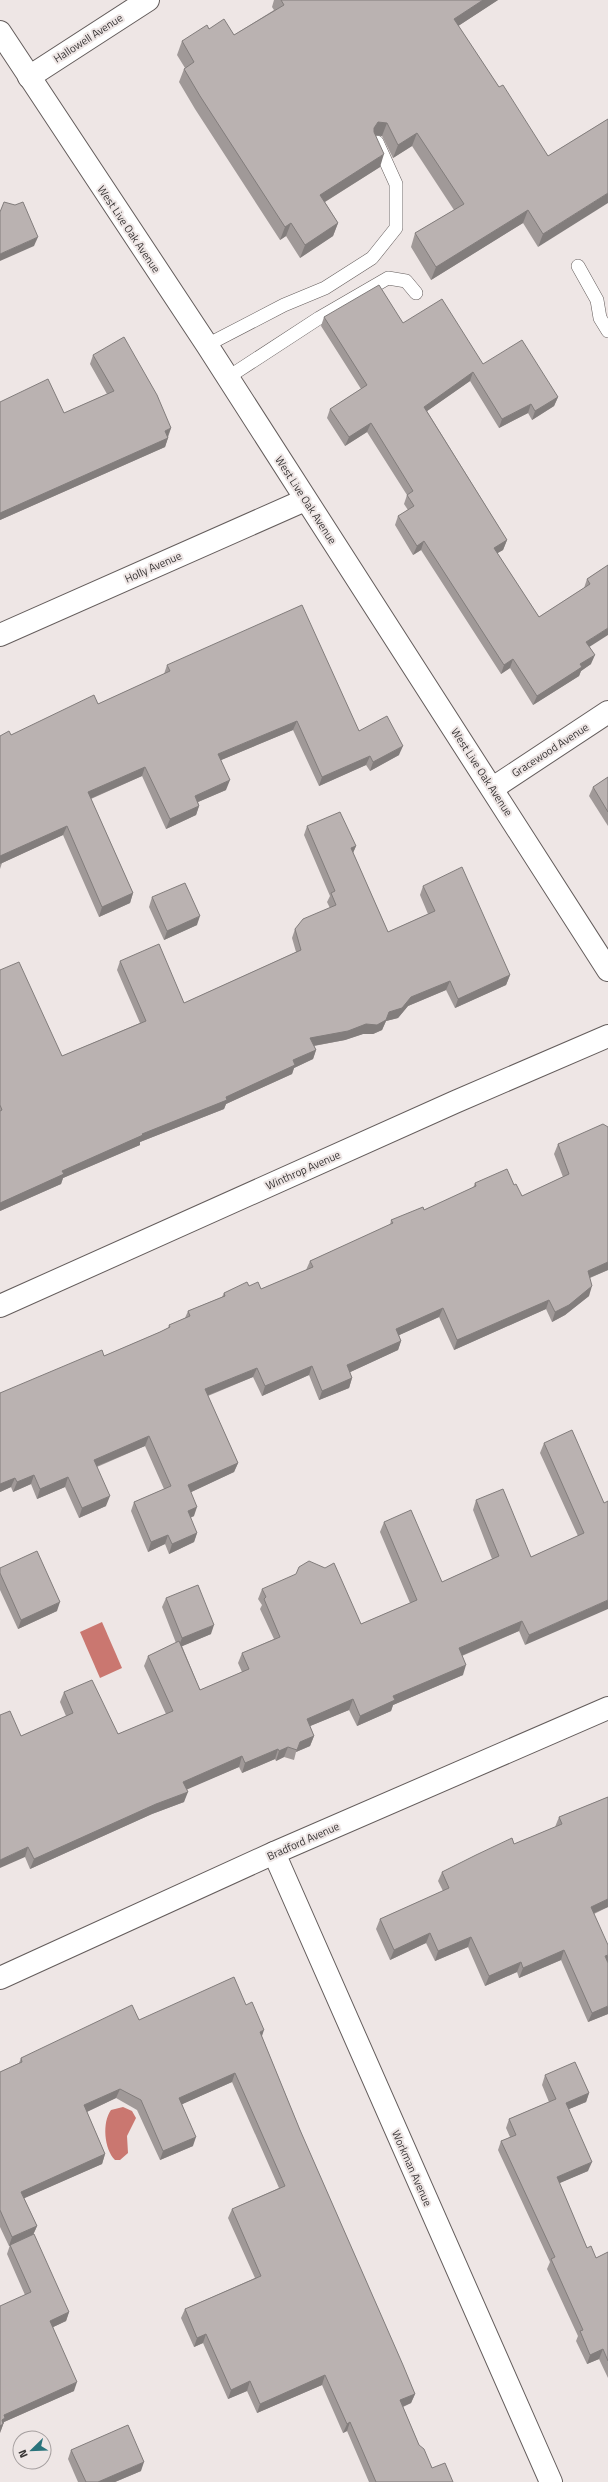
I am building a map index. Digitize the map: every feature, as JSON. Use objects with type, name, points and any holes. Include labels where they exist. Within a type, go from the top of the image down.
[{"type":"street","name":"Hallowell Avenue","points":[[29,77],[148,0]]},
{"type":"street","name":"West Live Oak Avenue","points":[[0,32],[493,788],[608,970]]},
{"type":"street","name":"Holly Avenue","points":[[0,635],[305,500]]},
{"type":"street","name":"Gracewood Avenue","points":[[493,788],[608,712]]},
{"type":"street","name":"Winthrop Avenue","points":[[0,1306],[455,1102],[608,1036]]},
{"type":"street","name":"Bradford Avenue","points":[[0,1978],[274,1853],[608,1708]]},
{"type":"street","name":"Workman Avenue","points":[[274,1853],[550,2482]]},
{"type":"lane","points":[[206,346],[284,305],[325,288],[372,258],[396,228],[396,184],[377,142]]},
{"type":"lane","points":[[578,266],[597,300],[600,318],[608,331]]},
{"type":"lane","points":[[227,378],[319,318],[388,278],[406,281],[416,293]]},
{"type":"shaded area","points":[[102,1622],[122,1668],[100,1678],[80,1632]]},
{"type":"shaded area","points":[[123,2107],[132,2111],[136,2118],[127,2136],[128,2153],[120,2160],[115,2160],[108,2149],[105,2128],[106,2121],[111,2110]]},
{"type":"building","points":[[281,0],[483,0],[454,19],[499,87],[503,85],[548,156],[608,119],[608,193],[543,234],[528,210],[436,267],[415,233],[464,204],[417,133],[398,145],[387,123],[378,122],[374,128],[374,132],[384,154],[320,195],[338,223],[305,245],[291,223],[285,227],[184,69],[194,62],[182,41],[207,25],[209,29],[224,19],[234,35],[284,5]]},
{"type":"building","points":[[4,202],[15,205],[23,202],[38,237],[0,254],[0,212]]},
{"type":"building","points":[[379,285],[403,323],[442,299],[483,364],[522,340],[558,397],[535,411],[531,404],[502,419],[473,372],[424,407],[507,540],[494,548],[539,617],[590,584],[587,579],[608,565],[608,628],[586,642],[595,655],[580,664],[582,667],[537,696],[513,659],[504,665],[424,541],[417,546],[398,516],[414,506],[407,495],[413,491],[371,423],[349,437],[330,409],[367,385],[324,317]]},
{"type":"building","points":[[124,337],[157,395],[171,428],[165,431],[168,438],[0,513],[0,402],[48,379],[64,413],[114,391],[93,355]]},
{"type":"building","points":[[302,605],[359,731],[387,716],[403,746],[373,762],[370,756],[322,777],[297,721],[218,754],[230,780],[195,796],[199,806],[170,819],[145,767],[88,792],[133,893],[102,907],[67,826],[0,856],[0,736],[9,731],[11,735],[94,695],[98,704],[170,671],[167,665]]},
{"type":"building","points":[[608,777],[608,812],[593,787]]},
{"type":"building","points":[[340,812],[356,846],[351,848],[388,932],[435,911],[423,886],[462,867],[510,975],[458,999],[450,981],[411,997],[402,1008],[389,1012],[386,1020],[377,1025],[366,1024],[348,1031],[310,1038],[316,1050],[293,1060],[295,1065],[226,1097],[227,1100],[142,1134],[143,1135],[62,1171],[64,1174],[0,1203],[0,1111],[2,1110],[0,1105],[0,970],[19,962],[62,1056],[146,1021],[120,961],[159,944],[184,1003],[301,950],[295,929],[303,919],[336,905],[331,893],[335,891],[307,826]]},
{"type":"building","points":[[185,883],[200,916],[167,931],[152,897]]},
{"type":"building","points":[[603,1124],[608,1127],[608,1262],[588,1271],[592,1286],[569,1305],[555,1312],[549,1300],[457,1340],[443,1308],[396,1329],[401,1341],[347,1365],[352,1378],[322,1391],[312,1366],[265,1386],[257,1368],[205,1389],[238,1463],[188,1485],[197,1507],[188,1511],[197,1533],[172,1544],[168,1535],[151,1542],[134,1502],[171,1486],[149,1436],[94,1460],[110,1496],[82,1508],[68,1477],[40,1489],[34,1475],[17,1482],[15,1478],[0,1484],[0,1393],[102,1350],[104,1356],[160,1332],[170,1327],[169,1325],[190,1316],[188,1311],[225,1296],[224,1293],[247,1282],[249,1286],[258,1282],[261,1289],[313,1267],[310,1261],[393,1223],[391,1220],[423,1207],[424,1210],[476,1186],[475,1183],[507,1169],[514,1185],[516,1184],[522,1196],[569,1174],[558,1144]]},
{"type":"building","points":[[572,1430],[604,1503],[608,1501],[608,1600],[529,1635],[522,1621],[459,1648],[466,1665],[393,1696],[395,1700],[360,1716],[353,1699],[307,1719],[314,1736],[300,1742],[297,1750],[288,1747],[279,1751],[278,1749],[245,1763],[242,1756],[183,1782],[188,1792],[156,1804],[34,1859],[28,1847],[0,1860],[0,1715],[10,1711],[21,1736],[73,1713],[64,1692],[92,1680],[118,1734],[173,1711],[148,1656],[179,1641],[200,1690],[249,1669],[242,1653],[280,1637],[264,1599],[266,1597],[262,1589],[296,1574],[299,1567],[309,1561],[325,1568],[334,1563],[361,1624],[417,1600],[384,1522],[411,1510],[442,1582],[499,1556],[476,1500],[503,1489],[531,1557],[584,1533],[544,1443]]},
{"type":"building","points":[[37,1551],[60,1602],[21,1620],[0,1573],[0,1568]]},
{"type":"building","points":[[198,1585],[214,1625],[182,1638],[166,1598]]},
{"type":"building","points":[[608,1797],[608,1899],[591,1907],[608,1945],[608,1955],[605,1956],[608,1963],[608,2006],[592,2013],[564,1950],[523,1968],[521,1962],[489,1976],[471,1937],[438,1951],[430,1933],[394,1950],[380,1919],[449,1888],[442,1872],[512,1838],[514,1844],[562,1824],[559,1817]]},
{"type":"building","points":[[234,1977],[246,2005],[252,2002],[264,2030],[260,2032],[300,2130],[415,2394],[400,2400],[419,2445],[424,2449],[432,2468],[445,2463],[453,2482],[376,2482],[350,2422],[347,2424],[325,2375],[260,2404],[250,2381],[231,2390],[206,2334],[197,2338],[185,2309],[261,2276],[232,2209],[285,2186],[235,2073],[179,2098],[196,2137],[163,2151],[141,2100],[120,2089],[84,2105],[105,2154],[21,2192],[37,2226],[12,2237],[0,2210],[0,2072],[22,2062],[21,2058],[132,2005],[139,2020]]},
{"type":"building","points":[[575,2062],[589,2093],[566,2103],[592,2162],[557,2177],[587,2248],[591,2246],[596,2258],[608,2252],[608,2361],[603,2349],[590,2355],[580,2331],[583,2330],[551,2259],[555,2257],[501,2141],[516,2135],[509,2119],[556,2099],[545,2075]]},
{"type":"building","points":[[34,2234],[69,2312],[50,2321],[77,2382],[4,2415],[5,2418],[2,2420],[3,2424],[0,2426],[0,2306],[31,2292],[10,2245]]},
{"type":"building","points":[[128,2425],[144,2462],[98,2482],[86,2482],[71,2450]]}]
